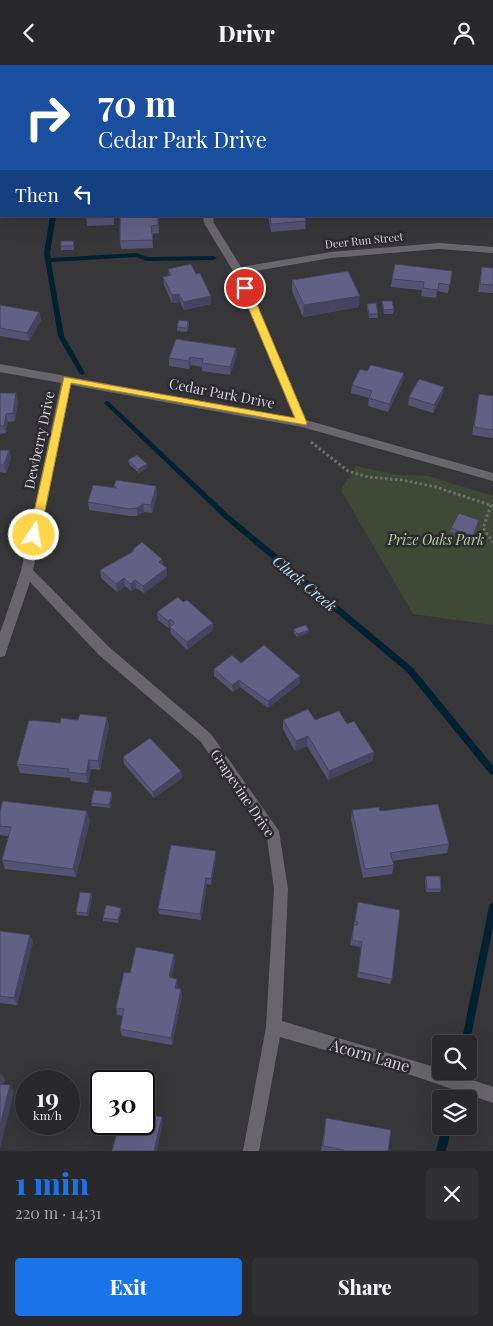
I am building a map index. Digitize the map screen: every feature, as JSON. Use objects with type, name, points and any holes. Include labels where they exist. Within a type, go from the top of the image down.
[{"type":"street","points":[[208,217],[209,223],[238,271],[302,423]]},
{"type":"street","name":"Deer Run Street","points":[[238,271],[332,255],[439,245],[493,250]]},
{"type":"street","name":"Cedar Park Drive","points":[[0,368],[302,423],[493,477]]},
{"type":"street","name":"Dewberry Drive","points":[[0,651],[27,571],[67,379]]},
{"type":"street","name":"Grapevine Drive","points":[[27,571],[104,651],[206,738],[274,836],[281,889],[274,1027],[251,1151]]},
{"type":"street","name":"Acorn Lane","points":[[274,1027],[411,1067],[493,1095]]},
{"type":"path","points":[[310,442],[348,471],[368,477],[402,479],[436,487],[492,506],[483,528],[493,542]]},
{"type":"green space","name":"Prize Oaks Park","points":[[356,466],[397,475],[428,476],[493,496],[493,625],[413,614],[341,490]]},
{"type":"building","points":[[120,217],[158,217],[158,225],[151,226],[153,240],[120,241]]},
{"type":"building","points":[[270,217],[304,217],[306,221],[271,224]]},
{"type":"building","points":[[61,241],[74,241],[73,246],[61,246]]},
{"type":"building","points":[[191,264],[196,274],[200,273],[211,296],[183,302],[179,294],[172,295],[163,277],[171,275],[168,269]]},
{"type":"building","points":[[395,264],[452,271],[450,285],[439,283],[438,290],[423,288],[424,282],[392,279]]},
{"type":"building","points":[[482,267],[493,268],[493,285],[480,284]]},
{"type":"building","points":[[348,271],[360,296],[304,305],[292,280]]},
{"type":"building","points":[[382,301],[392,301],[394,309],[384,310]]},
{"type":"building","points":[[376,303],[378,314],[369,314],[367,304]]},
{"type":"building","points":[[0,305],[39,312],[27,333],[0,328]]},
{"type":"building","points":[[179,320],[188,321],[187,328],[177,327]]},
{"type":"building","points":[[176,339],[236,348],[230,367],[202,363],[203,359],[190,357],[189,361],[169,358]]},
{"type":"building","points":[[371,365],[404,373],[389,404],[369,398],[372,391],[352,385],[360,369],[367,371]]},
{"type":"building","points":[[419,379],[444,387],[434,405],[409,397]]},
{"type":"building","points":[[0,393],[16,393],[13,413],[6,414],[4,426],[0,426]]},
{"type":"building","points":[[479,394],[493,396],[493,430],[474,427]]},
{"type":"building","points":[[0,450],[9,450],[4,465],[0,465]]},
{"type":"building","points":[[137,455],[147,464],[138,469],[128,460]]},
{"type":"building","points":[[116,480],[156,486],[151,505],[143,504],[137,508],[129,509],[88,502],[93,485],[117,488],[114,486]]},
{"type":"building","points":[[459,513],[479,520],[473,536],[451,528]]},
{"type":"building","points":[[142,542],[162,559],[159,562],[167,568],[143,586],[135,580],[130,584],[124,578],[116,584],[100,570],[134,551],[132,550]]},
{"type":"building","points":[[178,597],[183,602],[187,600],[213,623],[187,642],[170,627],[175,623],[170,619],[168,621],[157,612]]},
{"type":"building","points":[[306,625],[309,630],[297,634],[294,629]]},
{"type":"building","points":[[264,645],[300,676],[268,701],[239,680],[232,685],[214,669],[232,655],[241,663]]},
{"type":"building","points":[[308,709],[315,720],[339,711],[347,724],[354,721],[374,752],[329,771],[308,736],[296,741],[283,720]]},
{"type":"building","points":[[80,714],[107,717],[98,761],[89,760],[86,774],[68,772],[69,769],[17,764],[29,720],[60,723],[61,718],[78,720]]},
{"type":"building","points":[[150,738],[181,771],[153,792],[123,757]]},
{"type":"building","points":[[94,790],[112,792],[109,805],[91,803]]},
{"type":"building","points":[[3,801],[87,811],[73,869],[2,860],[11,827],[0,826],[0,811]]},
{"type":"building","points":[[438,804],[449,844],[390,853],[394,865],[365,869],[352,810],[379,807],[380,811]]},
{"type":"building","points":[[171,845],[216,851],[211,879],[206,878],[200,914],[158,909]]},
{"type":"building","points":[[426,876],[440,876],[441,889],[427,889]]},
{"type":"building","points":[[80,892],[91,893],[87,913],[76,912]]},
{"type":"building","points":[[358,902],[400,910],[392,979],[358,972],[362,942],[352,940],[354,925],[357,925],[358,922],[355,921]]},
{"type":"building","points":[[106,905],[121,908],[118,920],[103,918]]},
{"type":"building","points":[[0,931],[30,935],[14,998],[0,996]]},
{"type":"building","points":[[136,947],[174,954],[169,977],[177,979],[175,988],[181,989],[171,1038],[120,1029],[124,1009],[116,1008],[124,972],[130,973]]},
{"type":"building","points":[[0,1084],[10,1085],[0,1126]]},
{"type":"building","points":[[155,1115],[162,1117],[154,1151],[112,1151],[116,1135],[155,1135]]},
{"type":"building","points":[[326,1118],[391,1130],[388,1151],[344,1151],[323,1146]]},
{"type":"waterway","name":"Cluck Creek","points":[[53,217],[47,253],[61,336],[82,373]]},
{"type":"waterway","points":[[49,260],[136,255],[147,259],[214,258]]},
{"type":"waterway","name":"Cluck Creek","points":[[107,403],[227,517],[410,670],[493,772]]},
{"type":"waterway","points":[[467,1035],[493,907]]},
{"type":"waterway","points":[[441,1151],[445,1135]]},
{"type":"route","points":[[34,535],[67,379],[302,423],[245,288]]}]
